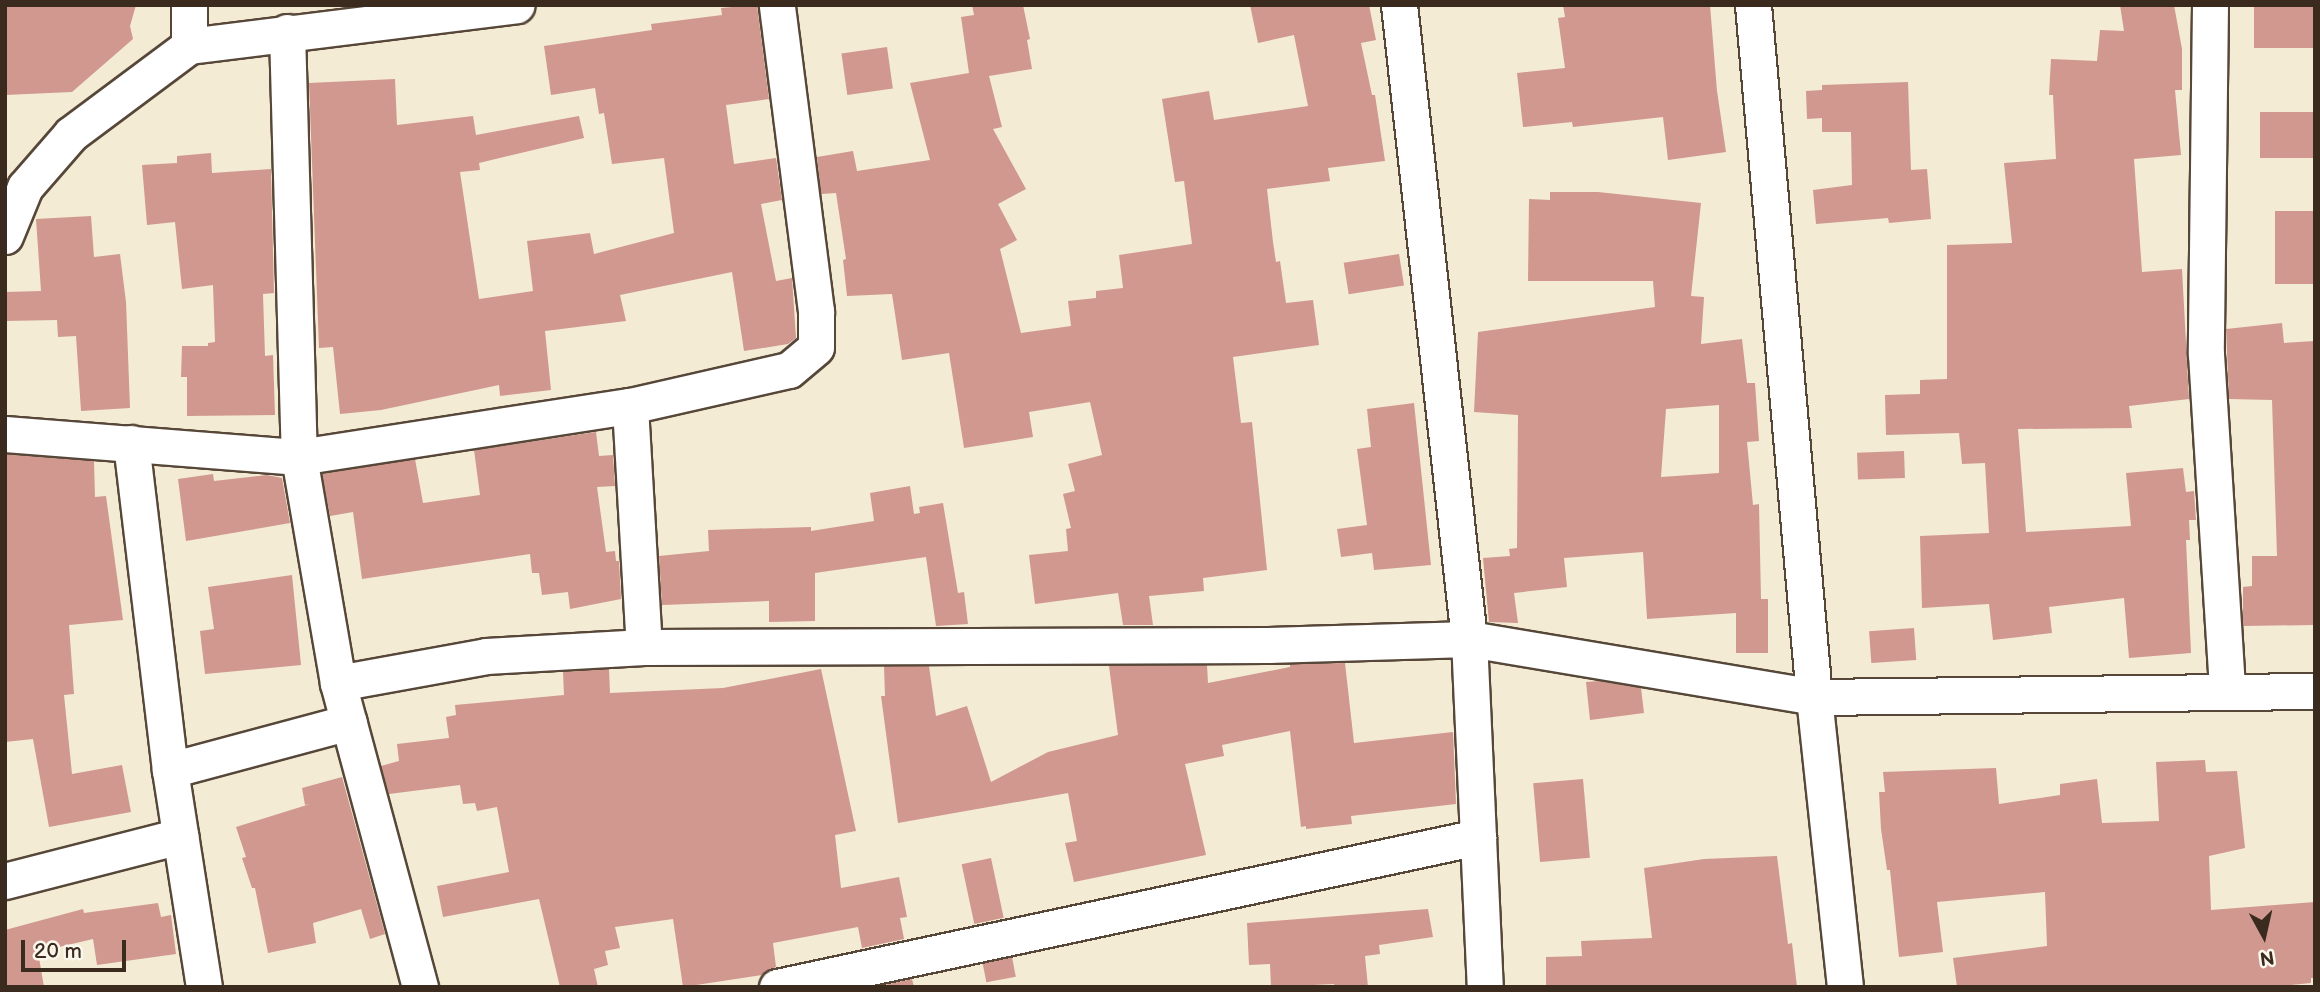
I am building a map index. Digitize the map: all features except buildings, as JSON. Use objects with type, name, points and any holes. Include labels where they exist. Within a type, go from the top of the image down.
[{"type":"street","points":[[189,5],[189,47]]},
{"type":"street","points":[[5,236],[24,187],[71,134],[189,47],[287,32],[516,5]]},
{"type":"street","points":[[5,434],[299,457],[630,406],[789,370],[816,347],[816,311],[776,5]]},
{"type":"street","points":[[1399,5],[1469,639],[1485,987]]},
{"type":"street","points":[[1753,5],[1814,697],[1845,987]]},
{"type":"street","points":[[2210,5],[2206,354],[2227,691]]},
{"type":"street","points":[[287,32],[299,457],[338,682],[420,987]]},
{"type":"street","points":[[630,406],[644,647]]},
{"type":"street","points":[[131,443],[170,770],[204,987]]},
{"type":"street","points":[[338,682],[486,656],[644,647],[1268,645],[1469,639],[1814,697],[2315,691]]},
{"type":"street","points":[[170,770],[349,722]]},
{"type":"street","points":[[5,881],[180,836]]},
{"type":"street","points":[[778,987],[1478,837]]}]
